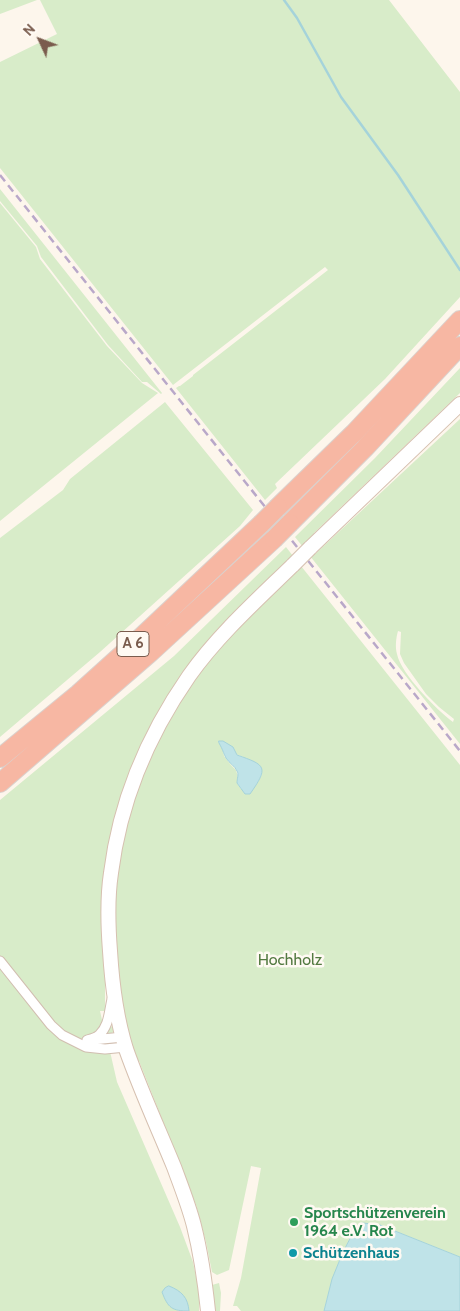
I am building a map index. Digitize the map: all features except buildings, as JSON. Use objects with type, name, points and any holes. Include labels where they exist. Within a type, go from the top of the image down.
[{"type":"highway","name":"A 6","points":[[0,758],[78,694],[278,508],[354,433],[460,320]]},
{"type":"highway","name":"A 6","points":[[0,783],[150,653],[274,539],[365,448],[460,346]]},
{"type":"main road","points":[[208,1311],[201,1256],[194,1224],[124,1042],[113,994],[108,918],[110,875],[118,829],[139,765],[154,733],[190,675],[235,622],[460,404]]},
{"type":"street","points":[[0,960],[51,1025],[62,1035],[86,1047],[105,1049],[124,1042]]},
{"type":"street","points":[[87,1040],[98,1036],[109,1019],[113,994]]},
{"type":"street","points":[[72,1039],[124,1042]]},
{"type":"green space","points":[[0,0],[37,0],[0,14]]},
{"type":"green space","points":[[40,0],[389,0],[460,92],[460,297],[385,379],[275,484],[277,488],[265,500],[176,388],[328,270],[325,267],[173,385],[0,168],[0,62],[57,34]]},
{"type":"green space","points":[[0,189],[161,394],[147,382],[142,382],[108,345],[41,257],[37,246],[0,201]]},
{"type":"green space","points":[[0,203],[36,247],[40,259],[107,346],[142,383],[158,393],[0,521]]},
{"type":"green space","points":[[460,368],[460,393],[314,533],[303,547],[295,537],[375,458]]},
{"type":"green space","points":[[165,402],[253,510],[240,526],[100,652],[0,737],[0,538],[63,490],[70,479]]},
{"type":"green space","points":[[460,419],[460,744],[310,556],[314,555]],"holes":[[[398,631],[401,632],[400,654],[404,663],[426,694],[454,719],[453,722],[429,700],[405,671],[396,648]]]},
{"type":"green space","points":[[286,547],[293,556],[209,645],[123,796],[105,976],[105,1011],[100,1011],[105,1033],[112,1026],[114,1032],[106,1035],[108,1043],[116,1044],[109,1047],[117,1082],[180,1227],[193,1262],[199,1291],[199,1311],[0,1311],[0,800],[174,656]]},
{"type":"green space","name":"Hochholz","points":[[301,566],[460,765],[460,1257],[380,1225],[354,1231],[336,1270],[324,1311],[241,1311],[237,1306],[233,1306],[241,1278],[261,1168],[251,1166],[229,1270],[217,1275],[212,1272],[196,1205],[139,1061],[136,1061],[119,997],[111,915],[123,830],[158,735],[194,678],[288,576]],"holes":[[[223,749],[243,757],[262,774],[256,785],[241,789],[237,783],[236,770],[224,756]]]},
{"type":"green space","points":[[219,1283],[221,1293],[220,1311],[212,1311],[212,1285]]},
{"type":"water","points":[[219,741],[223,741],[233,747],[237,755],[254,762],[262,768],[260,778],[250,794],[245,794],[237,783],[238,772],[226,758]]},
{"type":"water","points":[[363,1223],[380,1225],[460,1257],[460,1311],[324,1311],[332,1279],[343,1252],[354,1231]]},
{"type":"water","points":[[169,1286],[184,1295],[189,1311],[171,1308],[166,1302],[162,1292]]},
{"type":"waterway","points":[[284,0],[297,18],[341,97],[398,175],[460,270]]},
{"type":"railway","points":[[0,175],[460,751]]},
{"type":"place","name":"Sportschützenverein 1964 e.V. Rot","points":[[294,1222]]},
{"type":"place","name":"Schützenhaus","points":[[293,1253]]}]
